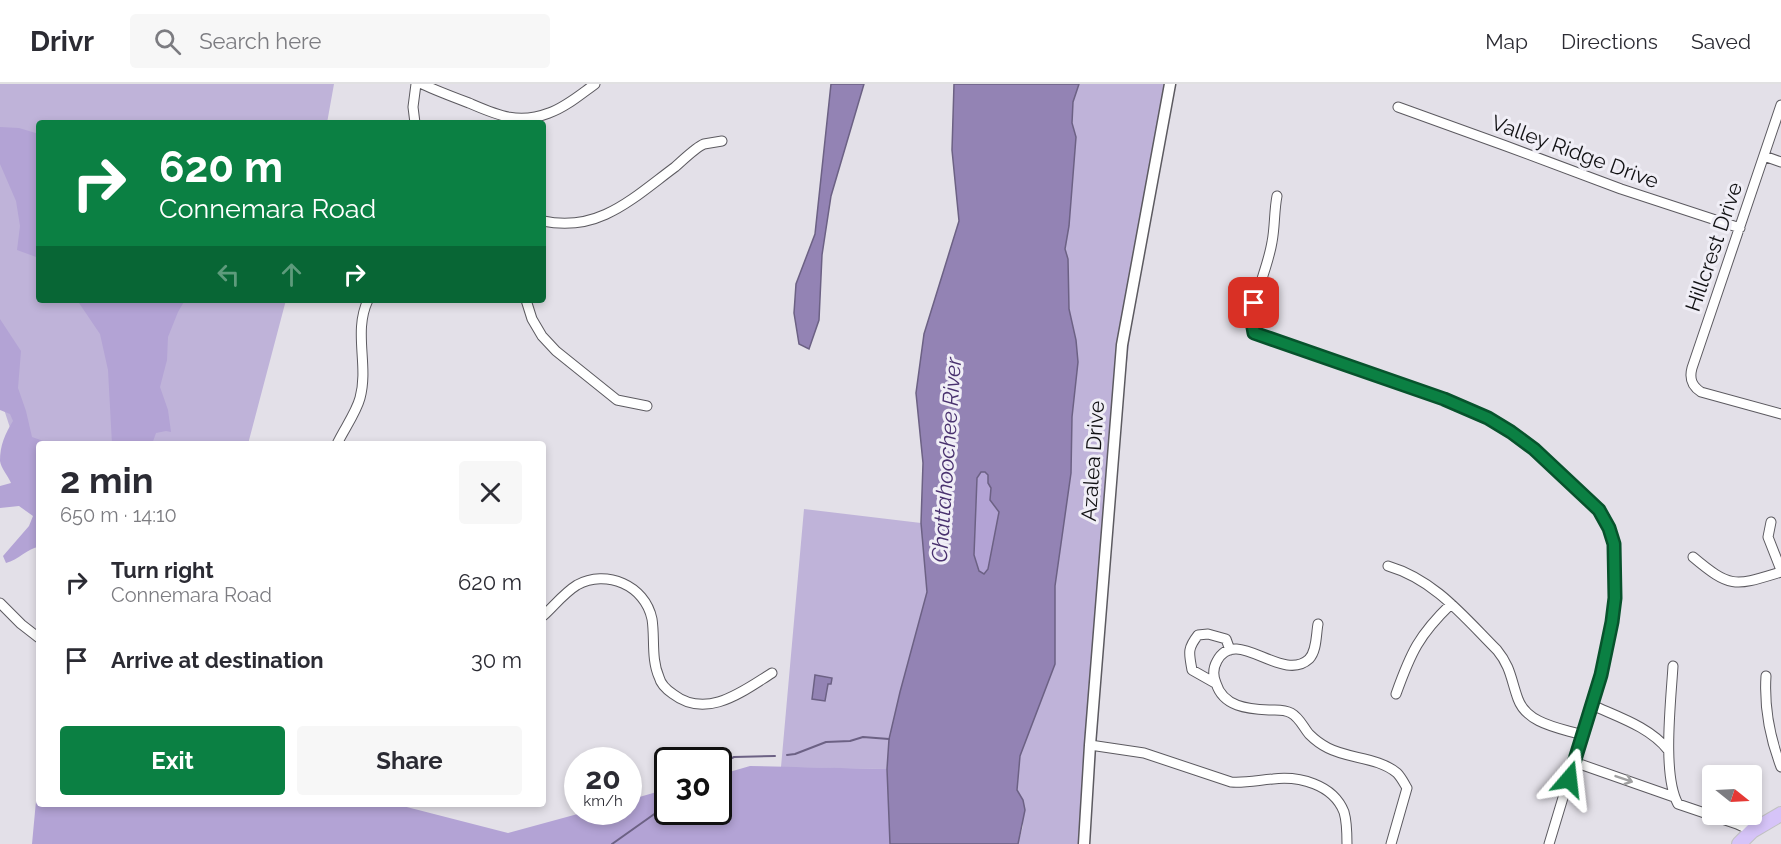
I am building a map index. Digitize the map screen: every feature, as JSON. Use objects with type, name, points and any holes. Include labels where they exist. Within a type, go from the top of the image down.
[{"type":"main road","points":[[1739,844],[1752,831],[1781,814]]},
{"type":"street","points":[[415,120],[413,107],[416,84]]},
{"type":"street","points":[[422,84],[492,114],[511,118],[532,118],[546,114],[565,105],[596,84]]},
{"type":"street","name":"Azalea Drive","points":[[1084,844],[1122,345],[1170,84]]},
{"type":"street","name":"Hillcrest Drive","points":[[1781,105],[1691,372],[1694,387],[1707,394],[1781,414]]},
{"type":"street","name":"Valley Ridge Drive","points":[[1398,107],[1621,189],[1740,228]]},
{"type":"street","points":[[546,222],[572,224],[605,216],[622,206],[702,145],[722,141]]},
{"type":"street","points":[[1764,156],[1781,162]]},
{"type":"street","points":[[1277,196],[1273,241],[1265,275],[1254,303],[1252,322],[1254,333],[1444,399],[1488,418],[1534,449],[1599,510],[1609,528],[1614,544],[1615,598],[1607,652],[1549,844]]},
{"type":"street","points":[[339,441],[360,399],[363,369],[360,329],[367,303]]},
{"type":"street","points":[[527,303],[532,319],[542,336],[556,351],[617,399],[646,406]]},
{"type":"street","points":[[1694,557],[1712,573],[1736,583],[1750,582],[1781,571],[1768,537],[1771,522]]},
{"type":"street","points":[[1388,566],[1419,579],[1436,590],[1504,658],[1511,673],[1518,700],[1527,712],[1539,721],[1582,735]]},
{"type":"street","points":[[546,613],[576,586],[596,579],[616,580],[638,593],[645,602],[652,620],[654,659],[659,678],[666,688],[678,698],[698,704],[719,703],[732,698],[772,673]]},
{"type":"street","points":[[0,603],[36,636]]},
{"type":"street","points":[[1396,694],[1417,642],[1430,624],[1450,604]]},
{"type":"street","points":[[1318,624],[1313,652],[1309,659],[1299,664],[1283,664],[1241,649],[1230,650],[1222,654],[1215,663],[1215,683],[1227,700],[1239,706],[1283,710],[1293,714],[1309,733],[1328,748],[1369,760],[1398,774],[1407,788],[1391,844]]},
{"type":"street","points":[[1215,683],[1192,670],[1189,654],[1192,644],[1198,635],[1208,634],[1226,639],[1230,650]]},
{"type":"street","points":[[1673,666],[1668,750],[1673,794],[1678,804],[1752,831]]},
{"type":"street","points":[[1766,676],[1765,697],[1768,719],[1781,767]]},
{"type":"street","points":[[1592,705],[1646,731],[1660,740],[1668,750]]},
{"type":"street","points":[[1090,745],[1144,753],[1231,782],[1246,783],[1287,778],[1320,786],[1334,796],[1344,813],[1347,844]]},
{"type":"street","points":[[1575,760],[1673,794]]},
{"type":"shaded area","points":[[0,84],[334,84],[328,120],[36,120],[36,303],[285,303],[249,441],[36,441],[36,443],[13,437],[0,397]]},
{"type":"shaded area","points":[[1079,84],[1164,84],[1139,254],[1119,434],[1089,844],[1018,844],[1023,826],[1017,790],[1020,756],[1055,663],[1055,586],[1071,473],[1072,417],[1078,362],[1069,309],[1068,259],[1065,249],[1076,137],[1072,123],[1073,102]]},
{"type":"shaded area","points":[[0,127],[19,128],[36,133],[36,257],[17,250],[20,226],[16,201],[0,164]]},
{"type":"shaded area","points":[[79,303],[183,303],[168,337],[167,360],[160,387],[168,410],[171,432],[156,433],[153,441],[112,441],[108,370],[100,334]]},
{"type":"shaded area","points":[[0,319],[21,351],[18,388],[32,437],[43,441],[36,441],[36,548],[6,563],[3,556],[29,526],[33,516],[19,506],[0,508],[0,486],[11,483],[0,461],[1,450],[5,435],[13,421],[10,414],[0,410]]},
{"type":"shaded area","points":[[981,472],[988,475],[991,488],[990,500],[999,512],[988,569],[984,574],[979,571],[974,555],[977,478]]},
{"type":"shaded area","points":[[804,509],[921,523],[927,592],[889,739],[887,769],[781,767]]},
{"type":"shaded area","points":[[750,766],[887,769],[890,844],[32,844],[36,801],[36,807],[407,807],[508,833],[564,818],[564,825],[642,825],[642,796],[654,793],[654,825],[732,825],[732,771]]},
{"type":"water","points":[[831,84],[864,84],[831,196],[822,255],[819,320],[809,349],[799,344],[794,313],[796,284],[815,234]]},
{"type":"water","name":"Chattahoochee River","points":[[954,84],[1079,84],[1073,102],[1072,123],[1076,137],[1065,249],[1068,259],[1069,309],[1078,362],[1072,417],[1071,473],[1055,586],[1055,664],[1020,756],[1017,790],[1023,800],[1025,810],[1018,844],[890,844],[887,769],[889,739],[927,592],[921,523],[923,463],[916,393],[924,334],[959,221],[952,150]],"holes":[[[981,472],[985,472],[991,488],[990,500],[999,512],[988,569],[984,574],[979,571],[974,555],[977,478]]]},
{"type":"water","points":[[815,675],[832,678],[831,684],[828,684],[825,701],[812,699]]},
{"type":"waterway","points":[[787,755],[826,742],[850,741],[863,737],[889,739]]},
{"type":"waterway","points":[[732,758],[775,756]]},
{"type":"waterway","points":[[612,844],[654,814]]},
{"type":"route","points":[[1254,303],[1252,322],[1254,333],[1444,399],[1488,418],[1534,449],[1599,510],[1609,528],[1614,544],[1615,598],[1607,652],[1569,779]]}]
